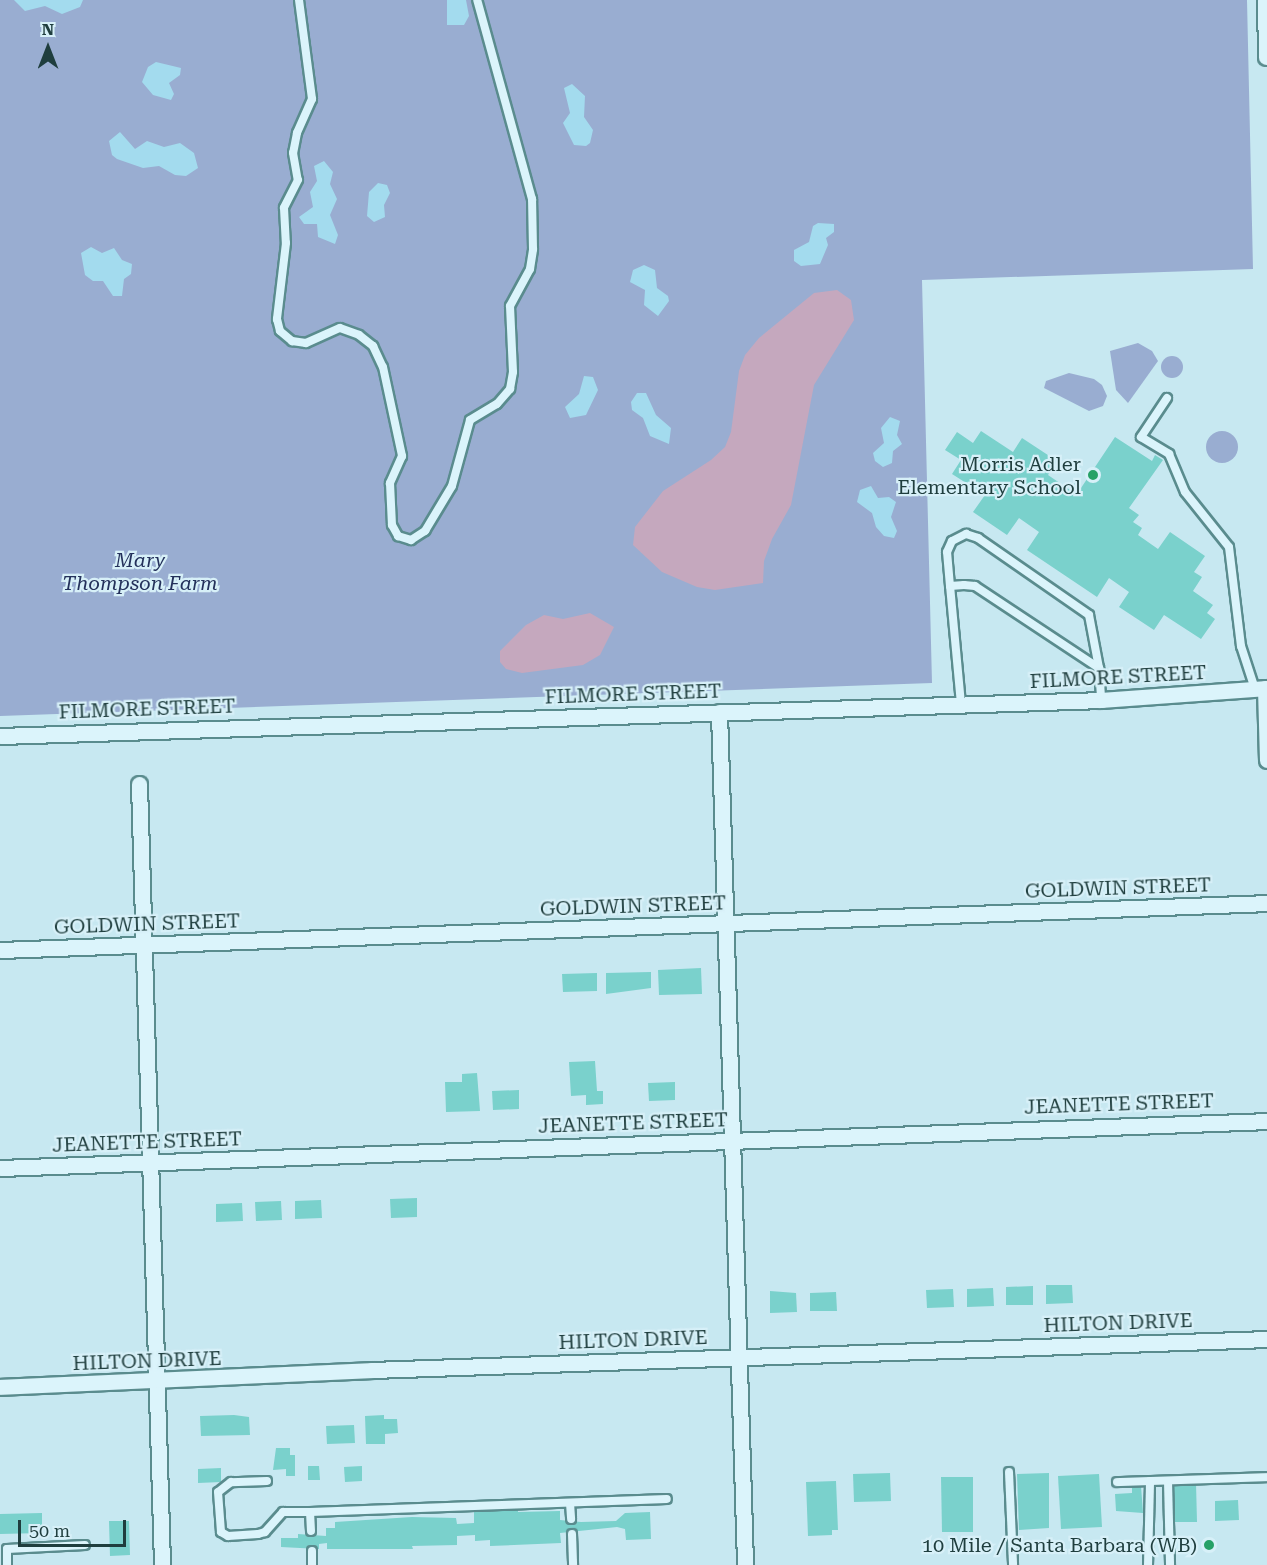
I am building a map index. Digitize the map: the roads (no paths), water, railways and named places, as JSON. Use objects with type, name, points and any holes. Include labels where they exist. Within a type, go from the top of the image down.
[{"type":"street","points":[[1265,0],[1266,57]]},
{"type":"street","points":[[1262,688],[1267,760]]},
{"type":"street","name":"FILMORE STREET","points":[[0,736],[1101,700],[1262,688]]},
{"type":"street","points":[[719,712],[745,1565]]},
{"type":"street","points":[[139,784],[142,945],[159,1382],[162,1565]]},
{"type":"street","name":"GOLDWIN STREET","points":[[0,950],[1267,903]]},
{"type":"street","name":"JEANETTE STREET","points":[[0,1168],[1267,1121]]},
{"type":"street","name":"HILTON DRIVE","points":[[0,1387],[1267,1339]]},
{"type":"lane","points":[[299,0],[312,99],[297,133],[293,153],[298,180],[284,208],[286,243],[277,319],[280,331],[292,341],[306,343],[340,328],[359,335],[373,346],[383,367],[402,456],[390,483],[392,525],[398,536],[411,540],[425,531],[452,486],[470,420],[497,404],[510,389],[513,372],[510,306],[530,269],[533,249],[532,199],[477,0]]},
{"type":"lane","points":[[1167,398],[1141,437],[1169,454],[1185,492],[1229,547],[1241,646],[1262,688]]},
{"type":"lane","points":[[961,704],[947,552],[952,541],[966,534],[978,538],[1089,615],[1099,668],[1101,700]]},
{"type":"lane","points":[[950,586],[975,586],[1099,668]]},
{"type":"lane","points":[[1009,1472],[1013,1565]]},
{"type":"lane","points":[[1117,1482],[1267,1478]]},
{"type":"lane","points":[[267,1481],[231,1482],[218,1492],[221,1532],[228,1536],[265,1532],[283,1512],[667,1499]]},
{"type":"lane","points":[[1148,1565],[1150,1481]]},
{"type":"lane","points":[[1168,1481],[1170,1565]]},
{"type":"lane","points":[[570,1503],[571,1519]]},
{"type":"lane","points":[[310,1512],[310,1531]]},
{"type":"lane","points":[[572,1534],[573,1565]]},
{"type":"lane","points":[[8,1565],[3,1549],[85,1545]]},
{"type":"lane","points":[[312,1551],[312,1565]]},
{"type":"place","name":"Morris Adler Elementary School","points":[[1093,475]]},
{"type":"place","name":"10 Mile / Santa Barbara (WB)","points":[[1209,1545]]},
{"type":"park label","name":"Mary Thompson Farm","points":[[140,572]]}]
